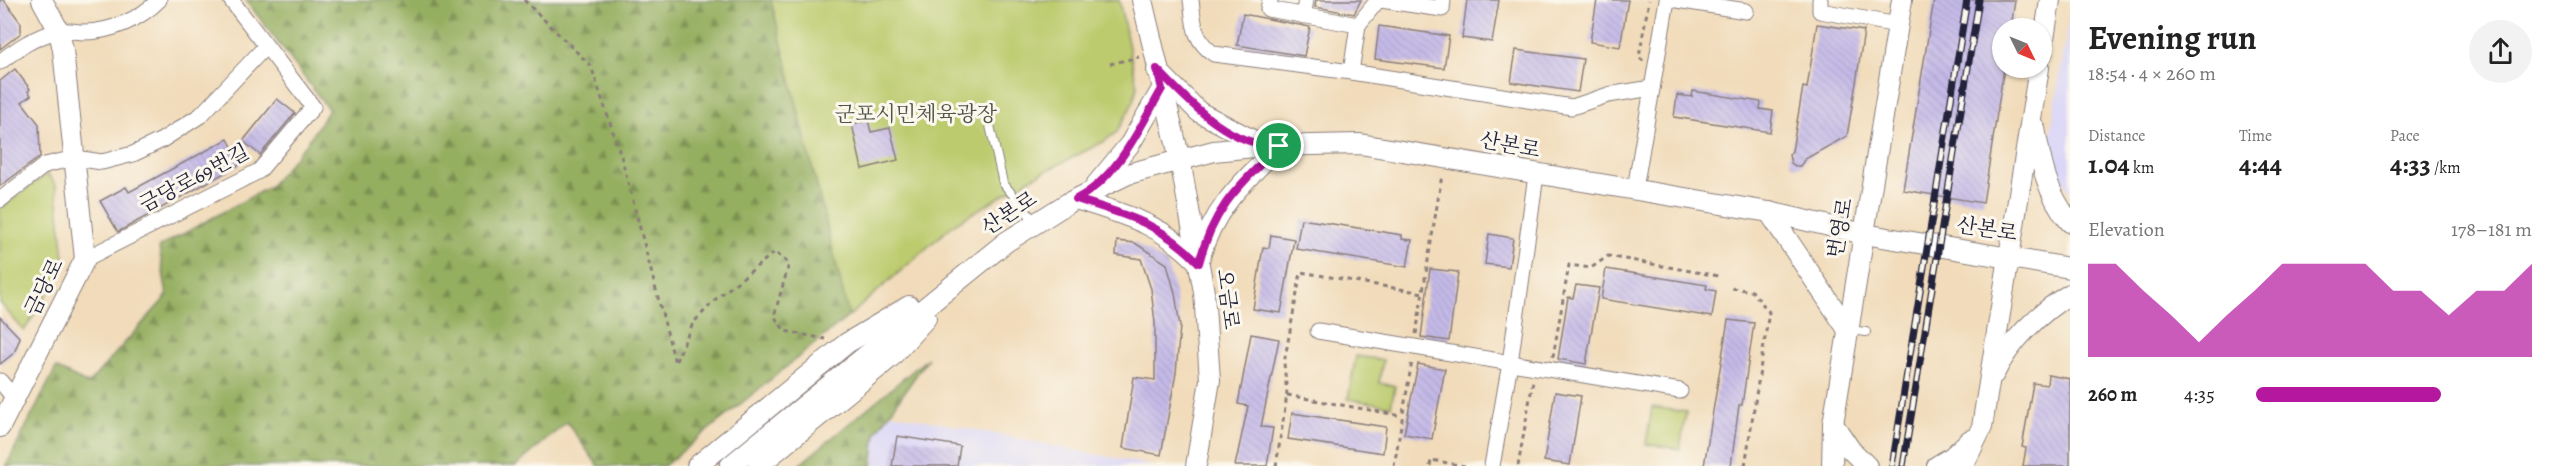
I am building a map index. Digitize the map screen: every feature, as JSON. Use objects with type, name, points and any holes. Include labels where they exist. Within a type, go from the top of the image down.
[{"type":"street","name":"금당로","points":[[0,427],[85,258],[59,31],[42,0]]},
{"type":"street","points":[[0,62],[27,41],[59,31],[85,32],[107,29],[132,20],[159,0]]},
{"type":"street","name":"금당로69번길","points":[[85,258],[259,171],[313,108],[231,0]]},
{"type":"street","name":"오금로","points":[[1142,0],[1180,160],[1199,263],[1209,342],[1209,380],[1196,466]]},
{"type":"street","points":[[1191,0],[1194,31],[1202,46],[1214,54],[1352,72],[1572,106],[1608,95],[1652,87]]},
{"type":"street","points":[[1270,0],[1268,9],[1358,25]]},
{"type":"street","points":[[1303,16],[1306,0]]},
{"type":"street","points":[[1352,72],[1358,25],[1380,0],[1442,9],[1443,0]]},
{"type":"street","points":[[1635,189],[1666,0]]},
{"type":"street","points":[[1677,0],[1746,12]]},
{"type":"street","points":[[1820,0],[1820,11],[1898,25]]},
{"type":"street","name":"번영로","points":[[1832,466],[1833,424],[1857,331],[1864,234],[1902,0]]},
{"type":"street","points":[[2047,18],[2050,0]]},
{"type":"street","points":[[0,200],[45,165],[75,158],[102,162],[133,154],[162,140],[201,115],[265,47]]},
{"type":"street","points":[[1155,62],[1199,112],[1271,146],[1213,219],[1199,263],[1173,239],[1147,223],[1083,196],[1130,144],[1162,89]]},
{"type":"street","points":[[1963,466],[1982,427],[2037,78]]},
{"type":"street","points":[[2032,113],[2042,173],[2057,206],[2070,222]]},
{"type":"street","name":"산본로","points":[[730,466],[965,273],[1036,223],[1128,174],[1214,152],[1271,146],[1360,144],[1768,212],[1864,234],[2009,256],[2070,268]]},
{"type":"street","points":[[1492,466],[1510,363],[1536,175]]},
{"type":"street","points":[[1768,212],[1857,331]]},
{"type":"street","name":"산본로","points":[[697,466],[847,343],[965,273]]},
{"type":"street","name":"산본로","points":[[758,466],[891,357],[965,273]]},
{"type":"street","points":[[1989,385],[2000,360],[2042,314],[2070,294]]},
{"type":"street","points":[[1318,331],[1680,391]]},
{"type":"street","points":[[0,381],[15,399]]},
{"type":"street","points":[[1833,424],[1850,449],[1868,466]]},
{"type":"street","points":[[1937,466],[1952,457],[1982,427]]},
{"type":"lane","points":[[989,121],[1003,183],[1036,223]]},
{"type":"path","points":[[524,0],[591,66],[622,159],[675,363],[693,323],[717,298],[775,252],[789,264],[774,316],[785,331],[847,343]]},
{"type":"path","points":[[1110,64],[1155,62]]},
{"type":"path","points":[[1435,223],[1445,157]]},
{"type":"path","points":[[1551,370],[1569,265],[1591,268],[1608,256],[1718,276]]},
{"type":"path","points":[[1276,466],[1287,394],[1284,363],[1301,272],[1423,293]]},
{"type":"path","points":[[1732,288],[1752,291],[1769,312],[1745,466]]},
{"type":"path","points":[[1518,466],[1535,367]]},
{"type":"path","points":[[1287,394],[1402,416]]},
{"type":"path","points":[[1430,466],[1431,460],[1465,466]]},
{"type":"shaded area","points":[[2070,11],[2070,193],[2057,171],[2049,142]]},
{"type":"shaded area","points":[[890,413],[1154,466],[874,466],[876,434]]},
{"type":"green space","points":[[246,0],[771,0],[849,316],[664,466],[598,466],[567,422],[516,466],[6,466],[56,368],[88,384],[167,296],[159,247],[269,187],[306,144],[329,110]]},
{"type":"green space","name":"군포시민체육광장","points":[[771,0],[1119,0],[1137,86],[1134,101],[1117,132],[1103,142],[1028,180],[954,224],[849,316]]},
{"type":"green space","points":[[47,174],[56,185],[65,266],[24,331],[0,303],[0,209]]},
{"type":"green space","points":[[1356,356],[1383,360],[1379,383],[1395,386],[1391,406],[1348,399]]},
{"type":"green space","points":[[928,358],[876,433],[872,466],[798,466]]},
{"type":"green space","points":[[1652,407],[1686,412],[1680,449],[1646,444]]},
{"type":"building","points":[[0,0],[4,0],[21,23],[21,33],[0,49]]},
{"type":"building","points":[[1316,0],[1361,0],[1354,14],[1315,7]]},
{"type":"building","points":[[1467,0],[1499,0],[1492,42],[1462,38]]},
{"type":"building","points":[[1597,0],[1628,0],[1620,47],[1590,42]]},
{"type":"building","points":[[1934,0],[2015,0],[2012,18],[1992,18],[1992,78],[2002,78],[1983,203],[1903,190]]},
{"type":"building","points":[[1243,14],[1310,27],[1304,56],[1237,45]]},
{"type":"building","points":[[1817,24],[1864,31],[1856,83],[1847,136],[1805,159],[1800,166],[1795,166],[1791,163],[1789,155],[1792,151],[1803,87],[1807,88]]},
{"type":"building","points":[[1379,26],[1449,36],[1444,68],[1375,59]]},
{"type":"building","points":[[1516,50],[1583,59],[1578,92],[1511,82]]},
{"type":"building","points":[[15,69],[30,89],[28,91],[31,95],[22,102],[39,124],[40,157],[0,186],[0,81]]},
{"type":"building","points":[[1693,91],[1761,102],[1760,109],[1773,111],[1770,132],[1674,117],[1677,95],[1692,97]]},
{"type":"building","points":[[277,99],[295,113],[260,155],[243,141]]},
{"type":"building","points":[[868,120],[871,132],[890,128],[898,160],[862,169],[852,124]]},
{"type":"building","points":[[228,139],[241,164],[118,232],[100,201],[126,187],[129,192]]},
{"type":"building","points":[[1301,219],[1402,235],[1402,239],[1412,240],[1407,267],[1296,249]]},
{"type":"building","points":[[1489,234],[1513,238],[1509,267],[1485,264]]},
{"type":"building","points":[[1271,235],[1294,239],[1281,313],[1253,309],[1263,247],[1269,248]]},
{"type":"building","points":[[1117,241],[1135,243],[1167,264],[1175,293],[1180,326],[1176,373],[1161,455],[1123,448],[1134,377],[1155,380],[1155,323],[1151,289],[1141,259],[1116,255]]},
{"type":"building","points":[[1430,269],[1458,272],[1449,341],[1421,337]]},
{"type":"building","points":[[1606,269],[1707,285],[1706,289],[1716,291],[1712,317],[1601,299]]},
{"type":"building","points":[[1576,285],[1599,288],[1586,364],[1558,359],[1568,297],[1573,298]]},
{"type":"building","points":[[0,317],[20,338],[14,353],[0,364]]},
{"type":"building","points":[[1728,320],[1754,323],[1742,405],[1739,405],[1731,466],[1704,466]]},
{"type":"building","points":[[1251,334],[1279,339],[1261,427],[1273,428],[1267,466],[1235,466],[1248,406],[1238,404]]},
{"type":"building","points":[[1418,364],[1445,369],[1432,439],[1404,434]]},
{"type":"building","points":[[2048,375],[2070,379],[2070,466],[2023,466],[2026,448],[2022,447],[2033,383],[2047,385]]},
{"type":"building","points":[[1555,392],[1581,396],[1570,465],[1544,461]]},
{"type":"building","points":[[1292,413],[1386,427],[1383,453],[1288,439]]},
{"type":"building","points":[[897,436],[960,446],[957,466],[892,466]]},
{"type":"railway","points":[[1892,466],[1967,0]]},
{"type":"railway","points":[[1903,466],[1979,0]]},
{"type":"route","points":[[1157,69],[1199,112],[1213,122],[1264,146],[1279,146],[1239,187],[1213,219],[1206,235],[1199,263],[1173,239],[1147,223],[1124,213],[1076,199],[1090,192],[1130,144],[1162,89],[1157,69]]}]
